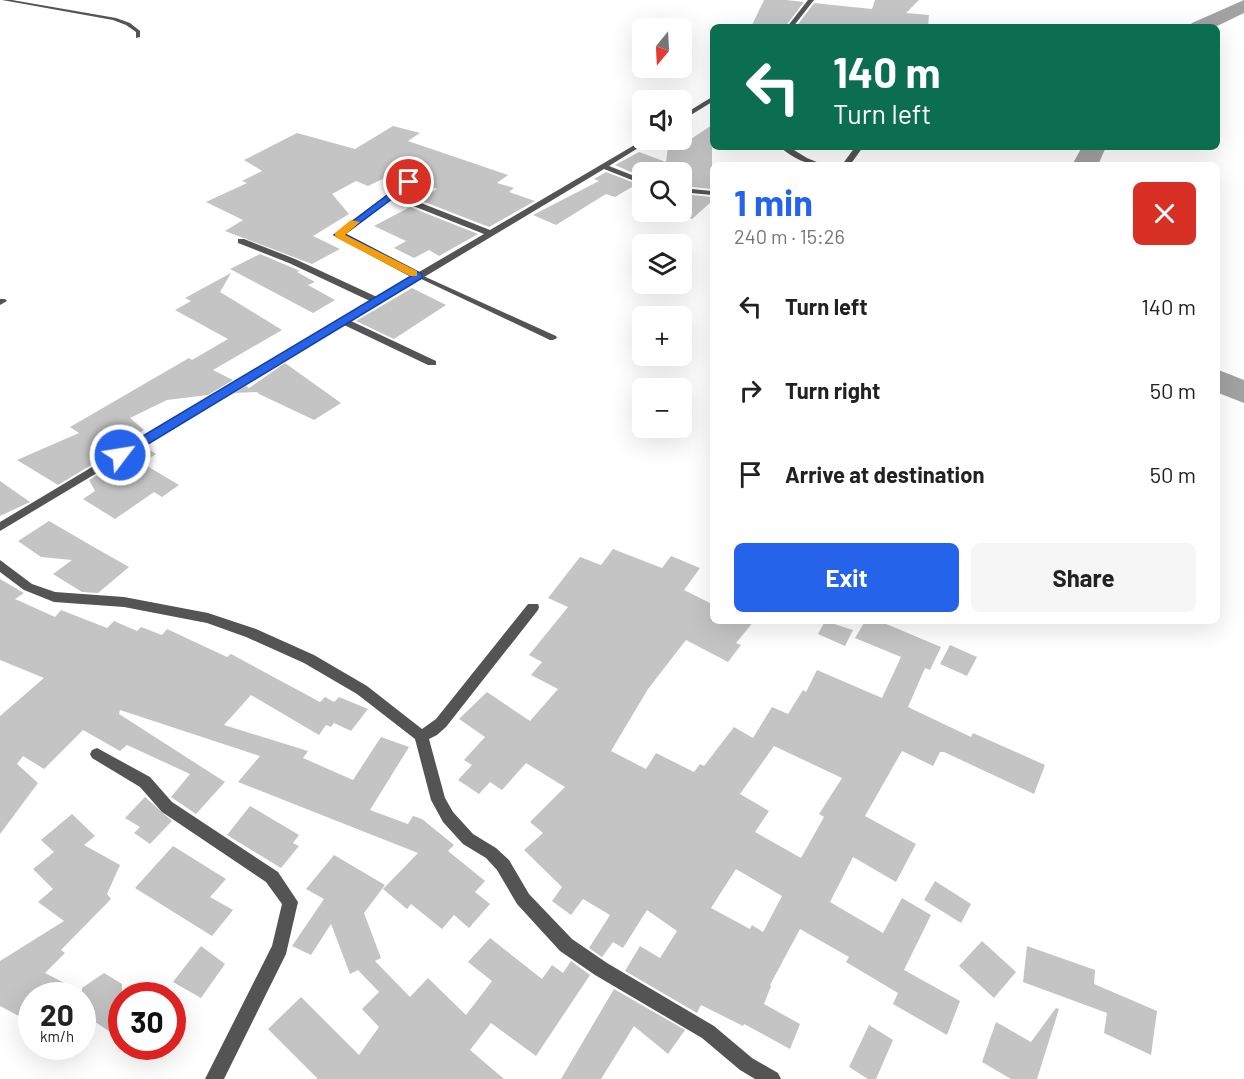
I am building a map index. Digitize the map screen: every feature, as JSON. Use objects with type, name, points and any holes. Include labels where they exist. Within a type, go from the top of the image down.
[{"type":"street","points":[[792,24],[811,0]]},
{"type":"street","points":[[692,112],[710,100]]},
{"type":"street","points":[[699,107],[710,110]]},
{"type":"street","points":[[0,527],[632,149]]},
{"type":"street","points":[[789,150],[810,162]]},
{"type":"street","points":[[603,166],[632,178]]},
{"type":"street","points":[[409,182],[338,235],[419,276]]},
{"type":"street","points":[[692,190],[710,193]]},
{"type":"street","points":[[392,195],[489,233]]},
{"type":"street","points":[[242,241],[292,261],[377,301]]},
{"type":"street","points":[[343,321],[432,363]]},
{"type":"street","points":[[0,565],[28,588],[54,597],[124,602],[208,618],[251,633],[309,658],[362,690],[421,736],[438,800],[448,817],[468,839],[491,853],[503,865],[523,899],[566,945],[601,969],[708,1032],[746,1064],[772,1079]]},
{"type":"street","points":[[421,736],[432,731],[441,723],[533,607]]},
{"type":"street","points":[[97,754],[145,782],[167,807],[272,877],[290,902],[280,948],[214,1079]]},
{"type":"lane","points":[[4,0],[114,19],[138,32],[138,38]]},
{"type":"lane","points":[[419,276],[554,338]]},
{"type":"building","points":[[764,0],[804,2],[787,24],[752,24]]},
{"type":"building","points":[[875,0],[919,0],[906,13],[929,15],[928,24],[798,24],[814,3],[872,9]]},
{"type":"building","points":[[393,126],[420,133],[408,141],[508,175],[497,183],[514,188],[509,192],[535,201],[489,227],[422,201],[420,199],[437,189],[414,180],[393,174],[368,186],[356,181],[332,194],[349,214],[313,236],[340,249],[312,264],[225,231],[243,220],[206,202],[247,183],[242,181],[262,171],[244,160],[297,133],[355,149]]},
{"type":"building","points":[[710,126],[712,162],[710,162],[710,189],[692,187],[692,162],[666,162],[668,150],[692,150],[692,138]]},
{"type":"building","points":[[639,152],[666,162],[632,162],[632,173],[615,165]]},
{"type":"building","points":[[606,172],[632,182],[632,187],[615,197],[606,194],[556,225],[533,215],[599,181],[594,179]]},
{"type":"building","points":[[692,195],[710,197],[710,203],[692,219]]},
{"type":"building","points":[[410,207],[478,234],[439,256],[429,250],[414,258],[394,248],[406,241],[374,226]]},
{"type":"building","points":[[260,254],[300,271],[297,272],[315,282],[308,285],[335,300],[313,313],[230,269]]},
{"type":"building","points":[[231,273],[220,292],[282,330],[213,370],[233,380],[208,395],[167,400],[130,418],[144,430],[131,438],[133,440],[58,485],[17,460],[79,433],[70,427],[189,358],[192,360],[228,339],[175,310],[191,301],[185,298]]},
{"type":"building","points":[[412,288],[446,305],[394,339],[356,321]]},
{"type":"building","points":[[285,363],[341,403],[314,420],[257,393],[259,392],[234,393],[246,386],[249,388]]},
{"type":"building","points":[[145,447],[156,454],[142,463],[179,485],[162,497],[154,492],[115,519],[83,499],[95,491],[89,480]]},
{"type":"building","points":[[0,481],[30,502],[0,516]]},
{"type":"building","points":[[49,521],[129,567],[98,593],[82,592],[53,574],[72,560],[41,557],[18,541]]},
{"type":"building","points":[[613,549],[662,568],[671,556],[700,568],[684,590],[710,603],[710,624],[752,624],[736,643],[741,645],[728,662],[686,640],[648,689],[611,751],[646,769],[656,753],[694,772],[700,764],[704,766],[734,727],[753,738],[772,707],[788,714],[803,690],[806,692],[817,670],[882,698],[901,657],[855,638],[863,624],[886,624],[941,647],[930,670],[925,668],[908,707],[971,737],[973,733],[1045,765],[1034,794],[944,752],[940,752],[933,766],[902,751],[865,816],[916,844],[896,882],[853,857],[830,902],[883,933],[902,898],[931,915],[904,970],[960,1001],[947,1035],[893,1004],[898,993],[846,962],[849,957],[800,929],[770,985],[764,1004],[800,1024],[790,1049],[744,1024],[743,1026],[701,1005],[697,1013],[625,971],[640,946],[660,958],[677,931],[647,910],[623,948],[613,942],[602,957],[589,948],[610,915],[583,899],[571,915],[552,901],[562,887],[524,850],[543,833],[530,822],[565,787],[526,763],[502,790],[490,782],[479,794],[458,780],[472,765],[464,760],[485,737],[459,719],[487,692],[530,721],[558,689],[531,675],[542,662],[529,655],[568,607],[548,598],[580,557],[601,565]],"holes":[[[774,746],[842,778],[819,814],[824,817],[801,858],[755,832],[769,811],[740,794]],[[736,869],[782,896],[763,932],[752,925],[750,929],[711,908]]]},
{"type":"building","points":[[0,579],[24,593],[15,599],[55,617],[61,610],[107,628],[114,621],[137,631],[141,627],[162,635],[167,629],[227,657],[231,654],[320,702],[325,697],[334,702],[339,697],[368,709],[351,731],[334,723],[331,727],[326,725],[319,735],[251,695],[224,725],[308,751],[303,758],[353,780],[381,737],[409,747],[370,810],[408,824],[413,816],[422,819],[454,845],[448,851],[485,881],[475,892],[490,904],[469,928],[454,915],[442,929],[411,904],[407,909],[383,889],[418,853],[238,782],[260,756],[120,710],[119,714],[225,782],[196,814],[171,797],[190,774],[127,745],[120,751],[83,730],[44,769],[23,756],[17,764],[38,783],[0,834],[0,716],[44,678],[0,660]]},
{"type":"building","points":[[823,624],[834,624],[853,630],[845,646],[818,634]]},
{"type":"building","points":[[950,645],[977,657],[967,676],[940,664]]},
{"type":"building","points":[[145,797],[172,821],[150,844],[134,833],[140,827],[125,818]]},
{"type":"building","points":[[250,806],[299,835],[293,843],[299,846],[281,868],[227,835]]},
{"type":"building","points":[[72,814],[95,836],[84,845],[120,865],[107,894],[111,899],[61,950],[65,953],[45,973],[63,982],[18,982],[18,1016],[0,1006],[0,961],[64,921],[38,902],[53,889],[33,869],[54,852],[41,840]]},
{"type":"building","points":[[173,846],[226,879],[210,897],[233,910],[212,936],[135,888]]},
{"type":"building","points":[[334,855],[385,885],[364,913],[381,958],[375,961],[410,997],[428,978],[466,1015],[492,981],[468,962],[490,938],[542,979],[552,965],[563,973],[571,961],[590,975],[536,1056],[491,1023],[470,1050],[504,1079],[318,1079],[268,1029],[301,997],[359,1055],[379,1027],[362,1009],[379,992],[358,970],[350,974],[331,924],[311,955],[292,946],[324,899],[306,889]]},
{"type":"building","points":[[935,881],[971,904],[961,923],[924,900]]},
{"type":"building","points":[[982,941],[1016,972],[994,998],[959,966]]},
{"type":"building","points":[[201,946],[225,964],[201,998],[186,989],[186,982],[173,982]]},
{"type":"building","points":[[1027,946],[1095,970],[1094,984],[1157,1011],[1151,1055],[1104,1033],[1107,1013],[1023,982]]},
{"type":"building","points":[[104,973],[119,982],[108,982],[108,1031],[96,1022],[96,982],[91,982]]},
{"type":"building","points":[[614,989],[685,1030],[668,1054],[634,1026],[601,1079],[561,1079]]},
{"type":"building","points":[[1056,1008],[1059,1009],[1037,1079],[1011,1079],[982,1062],[996,1022],[1031,1042]]},
{"type":"building","points":[[869,1025],[893,1040],[876,1079],[868,1079],[849,1067]]},
{"type":"waterway","points":[[1205,24],[1244,6]]},
{"type":"waterway","points":[[1086,162],[1092,150]]},
{"type":"waterway","points":[[1220,381],[1244,393]]},
{"type":"slow traffic","points":[[355,222],[338,234],[413,273]]},
{"type":"route","points":[[120,455],[419,276],[338,235],[409,182]]}]
